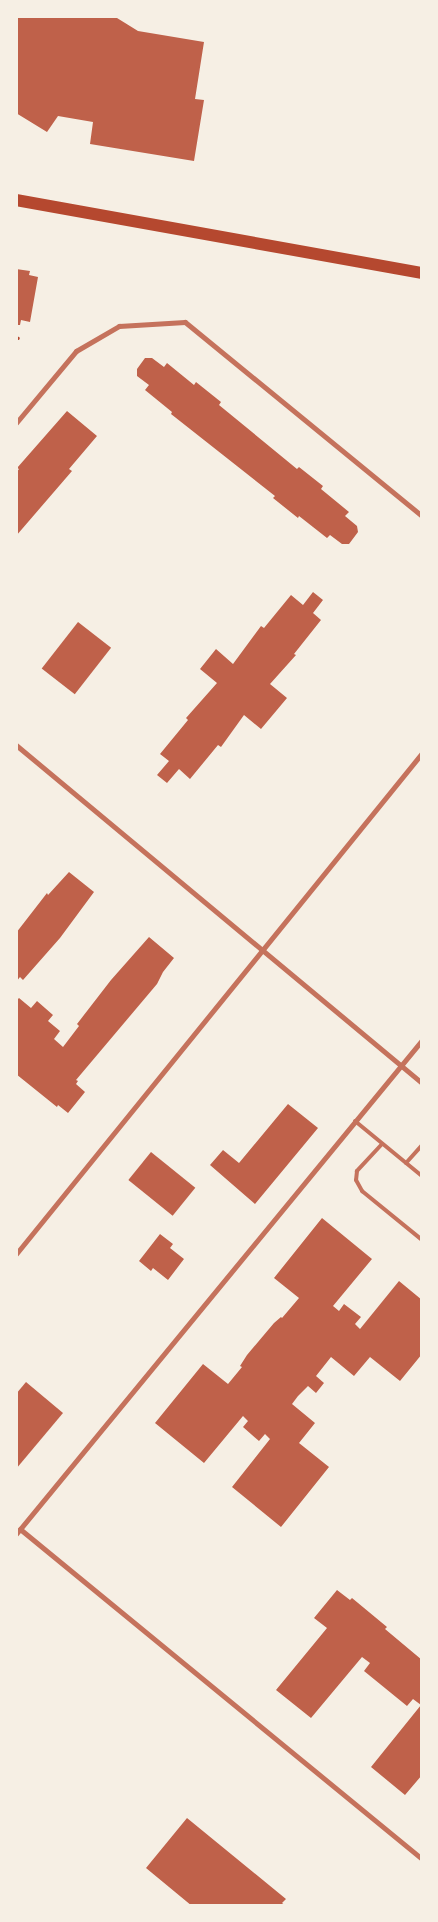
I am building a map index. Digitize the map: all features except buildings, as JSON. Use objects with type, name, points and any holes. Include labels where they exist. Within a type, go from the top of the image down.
[{"type":"main road","points":[[16,200],[422,273]]},
{"type":"street","points":[[16,423],[76,351],[119,326],[185,322],[422,516]]},
{"type":"street","points":[[16,745],[422,1083]]},
{"type":"street","points":[[16,1254],[422,753]]},
{"type":"street","points":[[422,1040],[18,1532],[422,1859]]},
{"type":"lane","points":[[355,1121],[422,1176]]},
{"type":"lane","points":[[382,1144],[357,1171],[356,1180],[362,1191],[422,1240]]},
{"type":"lane","points":[[406,1163],[422,1145]]}]
